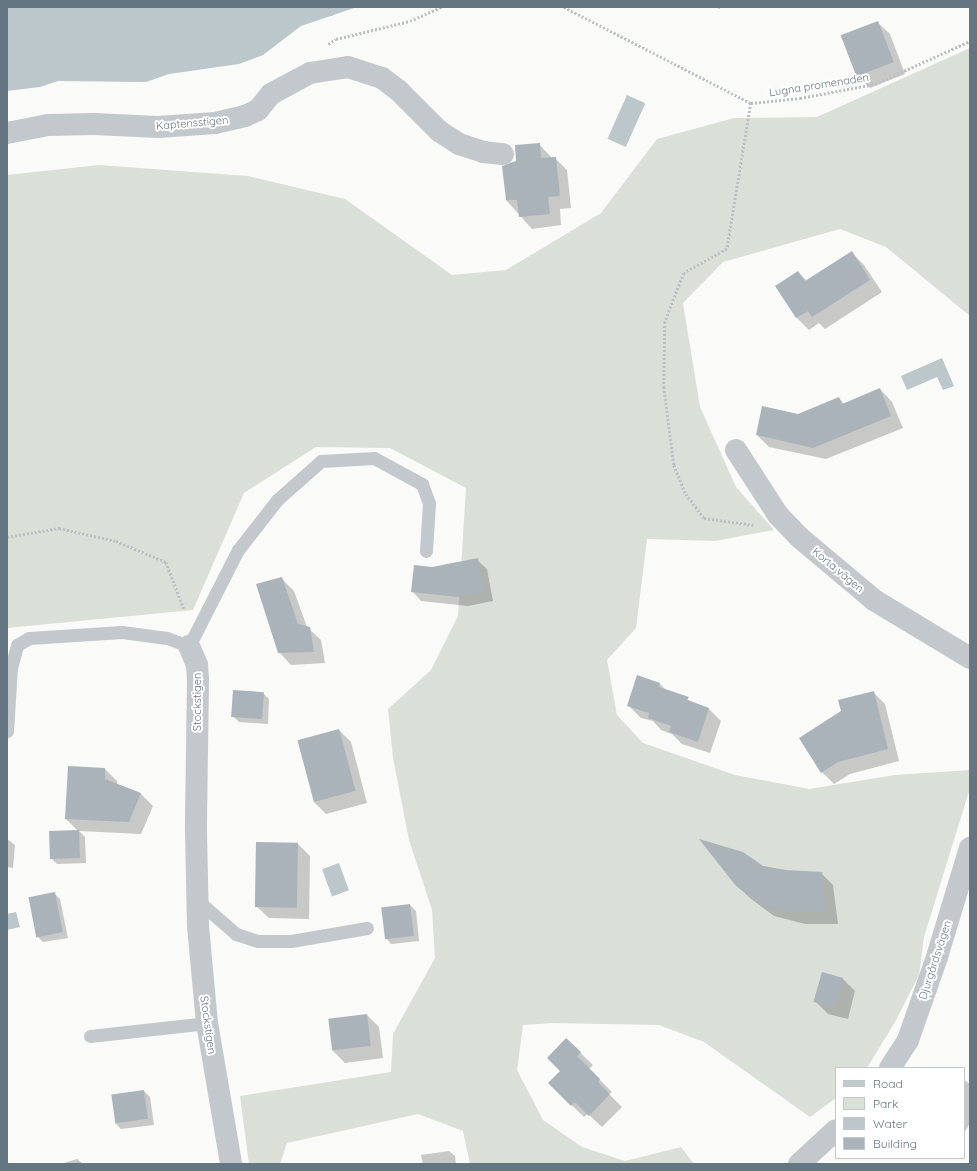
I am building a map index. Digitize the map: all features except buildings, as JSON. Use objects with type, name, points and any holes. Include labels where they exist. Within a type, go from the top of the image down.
[{"type":"street","name":"Kaptensstigen","points":[[7,133],[48,125],[94,124],[158,127],[214,123],[245,116],[258,110],[271,94],[310,73],[348,67],[382,78],[399,91],[439,131],[459,144],[482,152],[503,154]]},
{"type":"street","name":"Korta vägen","points":[[736,450],[778,515],[800,537],[874,600],[970,658]]},
{"type":"street","name":"Stockstigen","points":[[189,646],[197,665],[198,679],[197,900],[206,1023],[231,1164]]},
{"type":"street","name":"Djurgårdsvägen","points":[[891,1067],[908,1040],[938,957],[970,848]]},
{"type":"street","points":[[799,1164],[835,1131]]},
{"type":"lane","points":[[7,731],[13,656],[17,645],[28,638],[122,632],[153,635],[178,640],[189,646],[238,550],[277,500],[322,461],[374,458],[422,484],[429,503],[426,551]]},
{"type":"lane","points":[[197,900],[236,934],[258,941],[291,941],[367,928]]},
{"type":"lane","points":[[90,1036],[206,1023]]},
{"type":"path","points":[[329,7],[332,15]]},
{"type":"path","points":[[564,7],[751,103],[727,249],[684,273],[666,322],[664,387],[674,464],[686,494],[704,518],[736,520],[757,526]]},
{"type":"path","name":"Lugna promenaden","points":[[751,103],[800,98],[875,84],[970,41]]},
{"type":"path","points":[[7,537],[59,528],[116,541],[166,562],[184,606],[189,646]]},
{"type":"green space","points":[[970,48],[970,316],[886,247],[840,229],[723,262],[683,303],[700,407],[736,487],[774,530],[715,541],[647,539],[636,628],[607,660],[617,715],[643,743],[735,775],[809,789],[895,775],[970,770],[970,788],[924,937],[919,975],[895,1022],[868,1067],[835,1067],[835,1099],[810,1117],[704,1042],[659,1025],[553,1023],[523,1025],[517,1070],[543,1120],[582,1147],[625,1161],[681,1147],[694,1164],[470,1164],[463,1131],[418,1114],[287,1143],[280,1164],[249,1164],[240,1096],[391,1072],[393,1034],[435,958],[432,910],[409,840],[393,758],[388,709],[431,670],[458,616],[466,488],[390,448],[316,447],[244,493],[193,610],[7,628],[7,175],[99,165],[248,176],[345,199],[452,275],[506,270],[601,213],[657,139],[734,118],[817,117]]},
{"type":"water","points":[[7,7],[357,7],[301,26],[263,55],[239,64],[169,74],[146,82],[58,81],[40,87],[7,91]]},
{"type":"water","points":[[627,95],[645,103],[626,147],[607,139]]},
{"type":"water","points":[[942,358],[954,386],[943,390],[937,377],[907,390],[901,376]]},
{"type":"water","points":[[339,863],[349,890],[332,896],[322,869]]},
{"type":"water","points":[[16,912],[20,927],[7,930],[7,914]]}]
